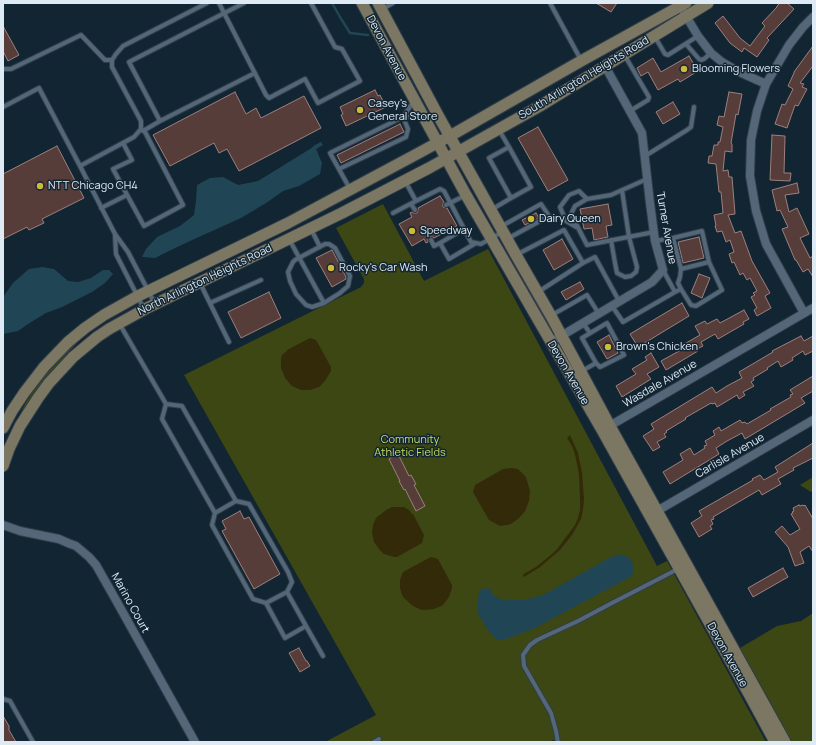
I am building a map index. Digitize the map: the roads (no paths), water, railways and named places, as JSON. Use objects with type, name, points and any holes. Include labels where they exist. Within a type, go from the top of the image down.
[{"type":"main road","name":"Devon Avenue","points":[[362,3],[414,101],[491,239],[551,342],[657,511],[683,567]]},
{"type":"main road","name":"South Arlington Heights Road","points":[[450,136],[581,60],[684,8],[708,3]]},
{"type":"main road","name":"Devon Avenue","points":[[379,6],[503,233],[582,371],[606,428],[683,567],[775,742]]},
{"type":"main road","name":"South Arlington Heights Road","points":[[458,152],[562,92],[654,35],[684,8]]},
{"type":"main road","name":"North Arlington Heights Road","points":[[3,428],[12,411],[32,381],[44,367],[68,342],[104,315],[138,296],[288,223],[450,136]]},
{"type":"main road","name":"North Arlington Heights Road","points":[[3,466],[20,426],[38,398],[61,370],[97,337],[119,323],[156,304],[360,205],[458,152]]},
{"type":"main road","points":[[683,567],[785,742]]},
{"type":"street","points":[[684,8],[698,36],[711,53],[737,72],[766,84]]},
{"type":"street","points":[[804,313],[766,244],[756,211],[750,176],[751,140],[757,111],[766,84],[789,45],[813,17]]},
{"type":"street","name":"Turner Avenue","points":[[551,342],[652,282],[663,270],[655,240],[642,133],[605,66]]},
{"type":"street","name":"Wasdale Avenue","points":[[606,428],[813,308]]},
{"type":"street","name":"Carlisle Avenue","points":[[657,511],[813,420]]},
{"type":"street","name":"Marino Court","points":[[3,525],[20,531],[59,539],[76,546],[96,565],[195,742]]},
{"type":"lane","points":[[80,166],[134,138],[141,129],[141,121],[112,67],[112,60],[116,54],[123,46],[207,3]]},
{"type":"lane","points":[[218,3],[266,96],[269,98],[305,79],[318,103],[360,81],[342,49],[335,47],[311,3]]},
{"type":"lane","points":[[160,121],[129,62],[244,3]]},
{"type":"lane","points":[[379,6],[393,3]]},
{"type":"lane","points":[[550,3],[581,60]]},
{"type":"lane","points":[[3,69],[11,69],[81,35],[105,60],[112,60]]},
{"type":"lane","points":[[654,35],[665,54],[668,55],[698,36]]},
{"type":"lane","points":[[686,44],[701,60],[711,53]]},
{"type":"lane","points":[[624,54],[649,97],[648,100],[630,111]]},
{"type":"lane","points":[[138,133],[254,73]]},
{"type":"lane","points":[[3,107],[39,88],[115,234],[128,252],[156,304]]},
{"type":"lane","points":[[403,117],[414,101]]},
{"type":"lane","points":[[644,156],[691,127],[694,107]]},
{"type":"lane","points":[[350,190],[330,153],[403,117],[423,116]]},
{"type":"lane","points":[[339,169],[406,137],[408,130],[403,117]]},
{"type":"lane","points":[[491,210],[531,187],[498,129]]},
{"type":"lane","points":[[123,143],[132,160],[113,169],[144,226],[184,205],[144,130]]},
{"type":"lane","points":[[509,147],[489,158],[511,198]]},
{"type":"lane","points":[[647,179],[611,195],[587,199],[575,206],[571,214],[587,245],[654,232]]},
{"type":"lane","points":[[404,181],[416,201]]},
{"type":"lane","points":[[394,213],[440,189],[444,191],[471,242],[482,244],[503,233],[549,216],[541,204],[503,233]]},
{"type":"lane","points":[[611,240],[618,273],[625,277],[631,276],[636,272],[637,267],[629,237],[622,190]]},
{"type":"lane","points":[[578,227],[566,220],[560,207],[569,195],[579,191],[587,199]]},
{"type":"lane","points":[[101,208],[127,194]]},
{"type":"lane","points":[[446,206],[466,195]]},
{"type":"lane","points":[[411,204],[415,210]]},
{"type":"lane","points":[[452,217],[457,215]]},
{"type":"lane","points":[[311,228],[320,247]]},
{"type":"lane","points":[[431,240],[434,246],[464,229]]},
{"type":"lane","points":[[516,255],[564,230],[583,263]]},
{"type":"lane","points":[[655,240],[673,238],[702,231],[709,262],[722,290],[696,306],[691,305],[678,283],[681,269],[673,238]]},
{"type":"lane","points":[[115,234],[116,254],[145,310]]},
{"type":"lane","points":[[289,239],[324,303]]},
{"type":"lane","points":[[440,243],[448,259],[476,243]]},
{"type":"lane","points":[[326,244],[333,246],[350,276],[348,286],[340,293],[324,303],[312,307],[306,305],[296,294],[288,272],[293,262],[320,247],[326,244]]},
{"type":"lane","points":[[538,293],[583,263],[595,257],[623,322],[681,289]]},
{"type":"lane","points":[[681,269],[709,262]]},
{"type":"lane","points":[[663,270],[675,292]]},
{"type":"lane","points":[[210,303],[261,280]]},
{"type":"lane","points":[[200,283],[229,342]]},
{"type":"lane","points":[[551,316],[587,295],[599,314]]},
{"type":"lane","points":[[119,323],[166,404],[162,419],[215,513],[212,525],[253,599],[266,603],[285,638],[306,626]]},
{"type":"lane","points":[[583,323],[590,333]]},
{"type":"lane","points":[[607,323],[624,354],[600,367],[596,363],[582,338],[607,323]]},
{"type":"lane","points":[[582,371],[596,363]]},
{"type":"lane","points":[[166,404],[182,406],[236,501]]},
{"type":"lane","points":[[215,513],[236,501],[249,504],[281,558],[292,582],[287,592],[266,603]]},
{"type":"lane","points":[[558,742],[551,713],[524,666],[522,655],[530,645],[537,640],[578,621],[683,567]]},
{"type":"lane","points":[[287,592],[323,656]]},
{"type":"lane","points":[[3,699],[10,701],[33,742]]},
{"type":"lane","points":[[374,742],[379,739]]},
{"type":"water","points":[[321,142],[323,145],[316,149],[322,163],[320,174],[299,186],[283,191],[241,218],[155,258],[142,257],[146,249],[157,237],[180,226],[194,215],[197,185],[210,178],[223,177],[238,185],[258,181]]},
{"type":"water","points":[[42,267],[54,269],[68,281],[78,282],[91,278],[103,270],[109,270],[113,274],[105,283],[92,292],[46,313],[18,331],[3,334],[3,297],[13,283],[29,269]]},
{"type":"water","points":[[620,554],[630,558],[634,567],[632,576],[533,629],[506,639],[497,640],[488,630],[477,612],[479,591],[485,588],[490,589],[493,595],[502,600],[524,600],[543,595],[609,558]]},
{"type":"waterway","points":[[332,3],[350,33],[368,35]]},
{"type":"place","name":"Blooming Flowers","points":[[684,69]]},
{"type":"place","name":"Casey's General Store","points":[[360,110]]},
{"type":"place","name":"NTT Chicago CH4","points":[[40,186]]},
{"type":"place","name":"Dairy Queen","points":[[531,219]]},
{"type":"place","name":"Speedway","points":[[412,231]]},
{"type":"place","name":"Rocky's Car Wash","points":[[331,268]]},
{"type":"place","name":"Brown's Chicken","points":[[608,347]]},
{"type":"park label","name":"Community Athletic Fields","points":[[410,446]]}]
